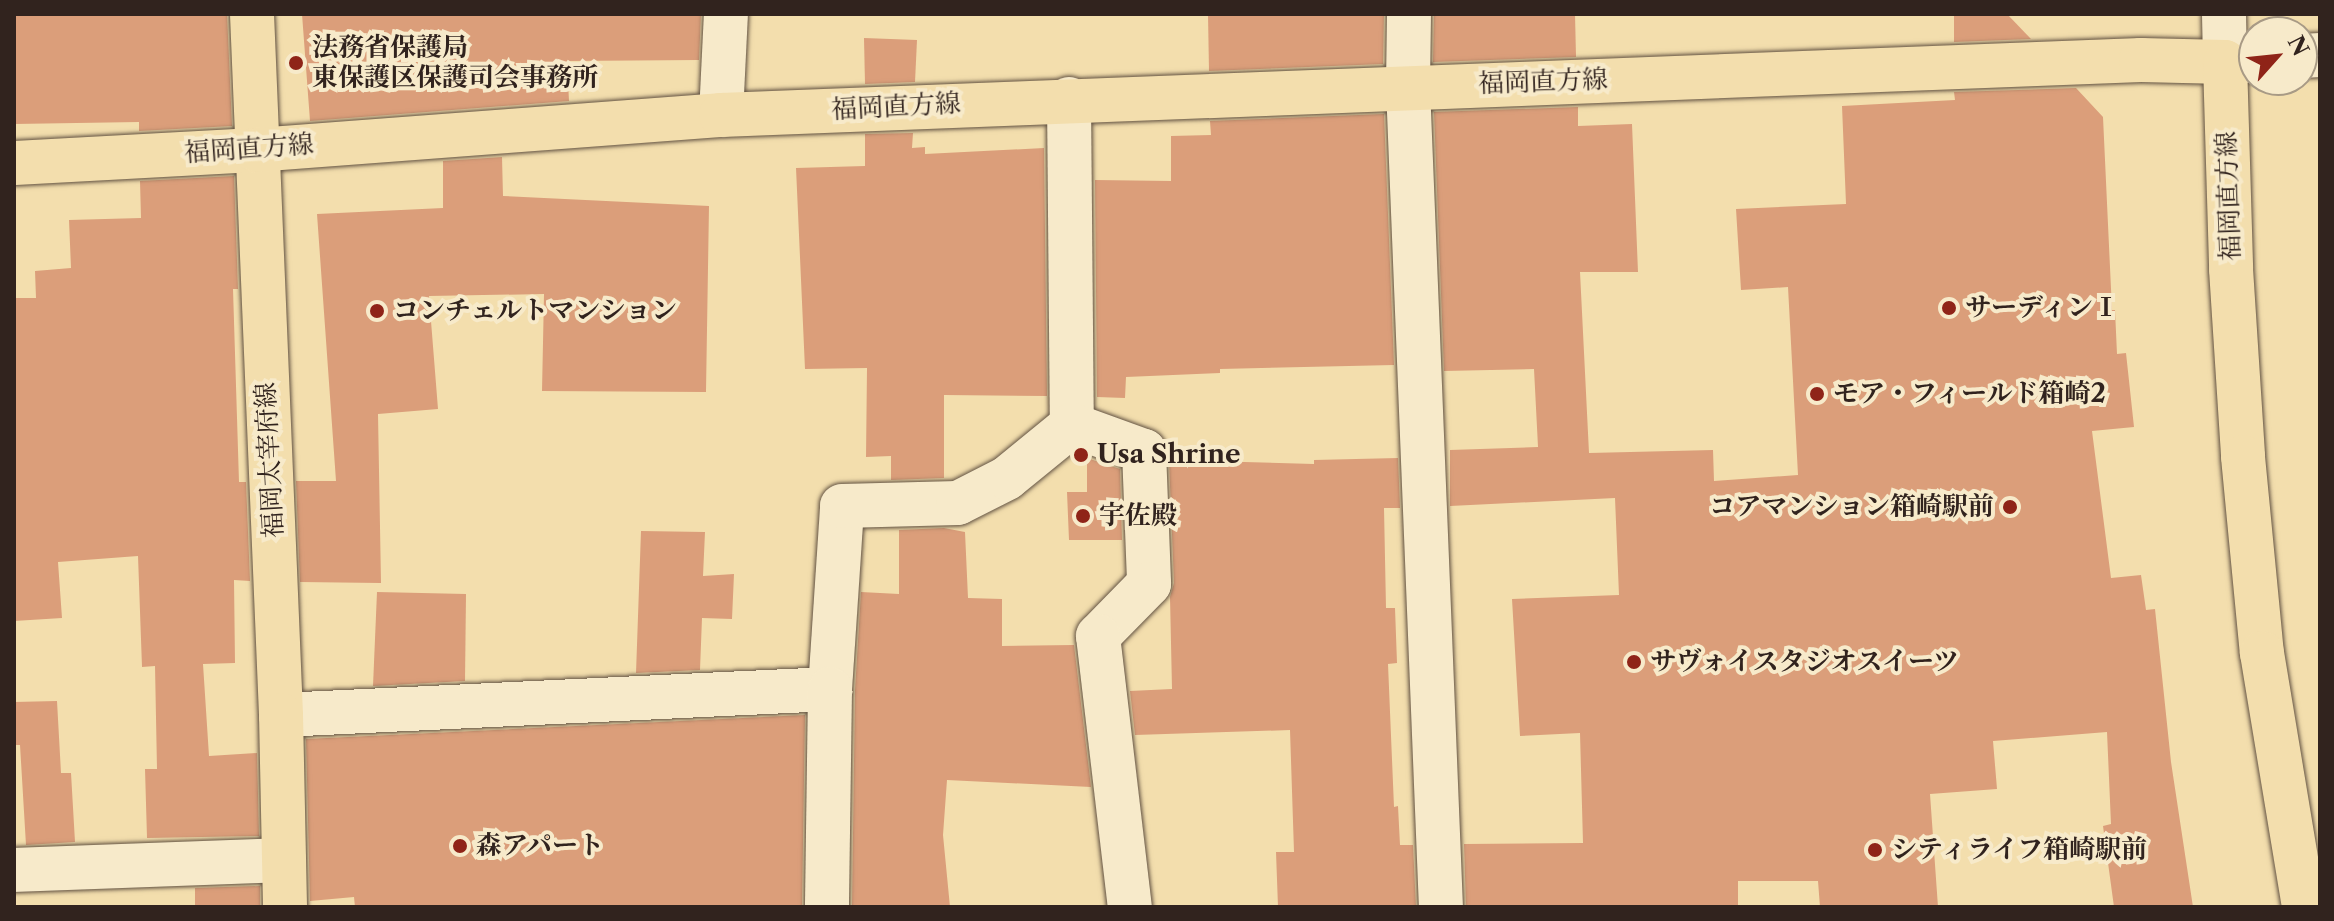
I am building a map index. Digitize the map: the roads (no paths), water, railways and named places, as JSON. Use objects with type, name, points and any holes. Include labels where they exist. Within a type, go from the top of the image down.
[{"type":"main road","name":"福岡太宰府線","points":[[252,14],[281,715],[285,907]]},
{"type":"main road","name":"福岡直方線","points":[[14,163],[256,150],[721,115],[1069,99],[2141,60],[2238,61]]},
{"type":"main road","name":"福岡直方線","points":[[2238,87],[2231,269],[2244,472],[2262,653],[2304,907]]},
{"type":"street","points":[[721,115],[726,14]]},
{"type":"street","points":[[1409,14],[1408,87],[1441,907]]},
{"type":"street","points":[[2224,14],[2238,58]]},
{"type":"street","points":[[1069,99],[1072,425]]},
{"type":"street","points":[[827,907],[830,689],[842,506],[958,503],[1007,478],[1072,425]]},
{"type":"street","points":[[1072,425],[1144,451],[1149,584],[1098,636],[1130,907]]},
{"type":"street","points":[[281,715],[830,689]]},
{"type":"street","points":[[14,870],[284,860]]},
{"type":"place","name":"法務省保護局 東保護区保護司会事務所","points":[[296,63]]},
{"type":"place","name":"サーディンⅠ","points":[[1949,308]]},
{"type":"place","name":"コンチェルトマンション","points":[[377,311]]},
{"type":"place","name":"モア・フィールド箱崎2","points":[[1817,394]]},
{"type":"place","name":"Usa Shrine","points":[[1081,455]]},
{"type":"place","name":"コアマンション箱崎駅前","points":[[2010,507]]},
{"type":"place","name":"宇佐殿","points":[[1083,516]]},
{"type":"place","name":"サヴォイスタジオスイーツ","points":[[1634,662]]},
{"type":"place","name":"森アパート","points":[[460,846]]},
{"type":"place","name":"シティライフ箱崎駅前","points":[[1875,850]]}]
